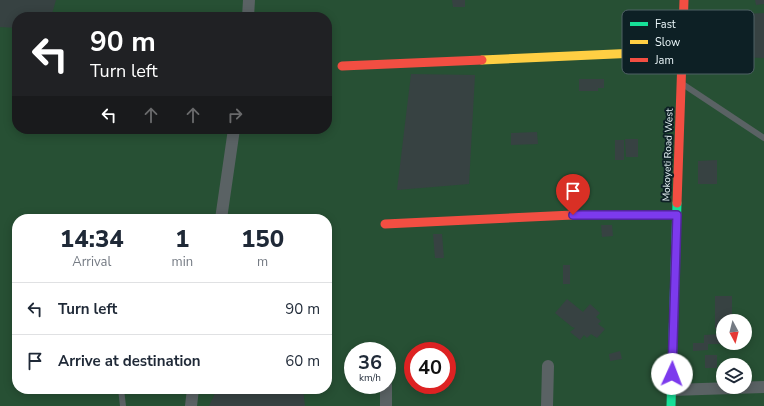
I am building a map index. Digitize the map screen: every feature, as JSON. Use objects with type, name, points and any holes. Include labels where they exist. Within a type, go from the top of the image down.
[{"type":"street","points":[[248,12],[249,0]]},
{"type":"street","name":"Mokoyeti Road West","points":[[684,0],[684,10]]},
{"type":"street","points":[[342,66],[622,54]]},
{"type":"street","name":"Mokoyeti Road West","points":[[671,406],[681,74]]},
{"type":"street","points":[[222,214],[233,134]]},
{"type":"street","points":[[385,224],[573,215],[677,215]]},
{"type":"street","points":[[547,406],[548,366]]},
{"type":"street","points":[[671,390],[764,388]]},
{"type":"street","points":[[191,406],[192,394]]},
{"type":"street","points":[[386,394],[386,406]]},
{"type":"lane","points":[[681,84],[764,138]]},
{"type":"lane","points":[[122,394],[123,406]]},
{"type":"green space","points":[[0,0],[764,0],[764,406],[0,406]]},
{"type":"building","points":[[0,0],[56,0],[52,12],[12,12],[12,28],[0,27]]},
{"type":"building","points":[[452,0],[465,0],[465,7],[453,7]]},
{"type":"building","points":[[755,0],[764,0],[764,4],[756,5]]},
{"type":"building","points":[[764,13],[764,58],[754,58],[754,14]]},
{"type":"building","points":[[411,74],[475,75],[469,184],[397,190]]},
{"type":"building","points":[[579,79],[604,79],[604,88],[598,88],[598,91],[579,91]]},
{"type":"building","points":[[537,132],[538,144],[511,145],[511,133]]},
{"type":"building","points":[[625,139],[638,139],[638,157],[626,157]]},
{"type":"building","points":[[615,140],[624,140],[624,160],[615,160]]},
{"type":"building","points":[[717,160],[717,184],[698,184],[698,161]]},
{"type":"building","points":[[601,225],[612,225],[613,236],[602,237]]},
{"type":"building","points":[[433,234],[442,234],[444,258],[435,258]]},
{"type":"building","points":[[563,265],[570,265],[570,284],[563,284]]},
{"type":"building","points":[[715,296],[732,296],[732,314],[716,314],[715,329]]},
{"type":"building","points":[[567,299],[583,312],[590,304],[600,313],[596,317],[601,321],[598,324],[605,329],[597,338],[591,334],[587,338],[584,335],[580,340],[570,332],[575,328],[555,313]]},
{"type":"building","points":[[716,334],[716,344],[708,344],[708,350],[693,351],[693,343],[704,343],[704,335]]},
{"type":"building","points":[[620,351],[622,359],[610,361],[609,354]]},
{"type":"building","points":[[705,355],[717,355],[716,368],[705,368]]},
{"type":"building","points":[[215,394],[304,394],[305,406],[209,406]]},
{"type":"traffic: fast","points":[[671,406],[677,203]]},
{"type":"traffic: fast","points":[[608,215],[677,215]]},
{"type":"traffic: slow","points":[[482,60],[622,54]]},
{"type":"traffic: jam","points":[[684,0],[684,10]]},
{"type":"traffic: jam","points":[[342,66],[482,60]]},
{"type":"traffic: jam","points":[[677,203],[681,74]]},
{"type":"traffic: jam","points":[[385,224],[573,215],[608,215]]},
{"type":"route","points":[[573,215],[677,215],[672,374]]}]
